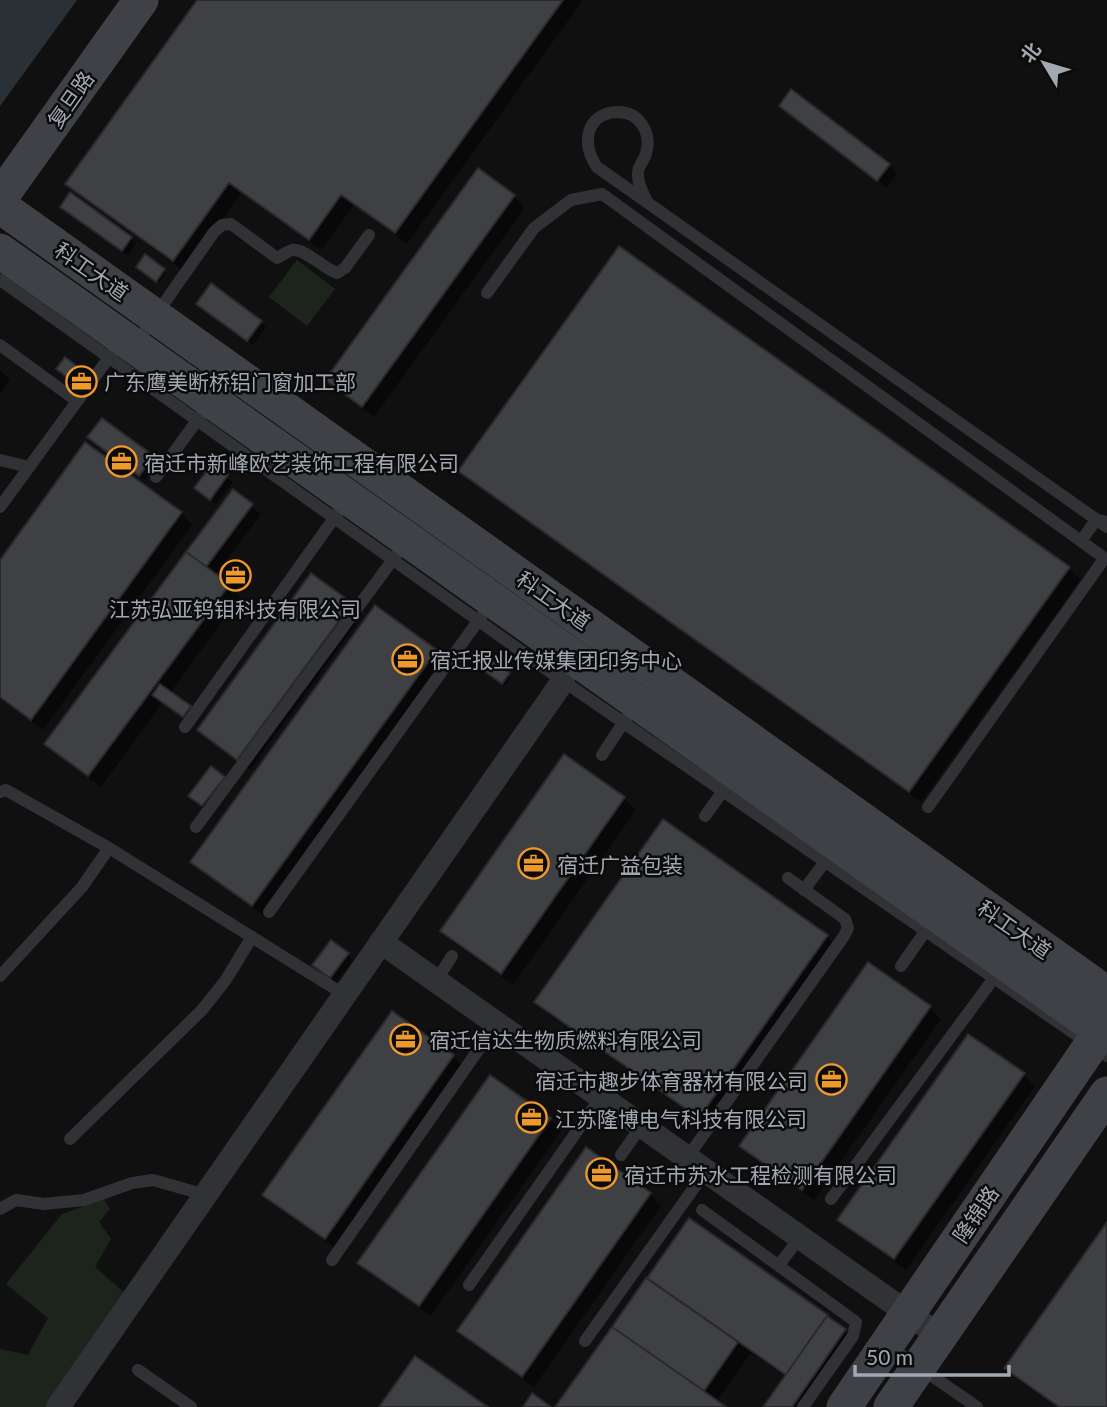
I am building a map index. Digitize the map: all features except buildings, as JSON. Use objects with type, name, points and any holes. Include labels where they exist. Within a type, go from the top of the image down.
[{"type":"street","name":"复旦路","points":[[4,196],[141,0]]},
{"type":"street","name":"科工大道","points":[[4,196],[1107,994]]},
{"type":"street","name":"科工大道","points":[[0,251],[122,352],[204,411],[831,853],[1103,1038]]},
{"type":"street","points":[[58,1407],[563,681]]},
{"type":"street","points":[[382,942],[940,1336]]},
{"type":"street","name":"隆锦路","points":[[844,1407],[1103,1038]]},
{"type":"street","name":"隆锦路","points":[[891,1407],[1107,1094]]},
{"type":"lane","points":[[648,204],[638,179],[638,168],[647,152],[648,136],[643,124],[627,113],[615,112],[603,116],[596,121],[586,144],[589,156],[597,167],[648,204],[1103,523],[1081,541]]},
{"type":"lane","points":[[597,167],[602,194],[1106,559],[928,807]]},
{"type":"lane","points":[[487,293],[534,228],[570,201],[602,194]]},
{"type":"lane","points":[[637,219],[648,204]]},
{"type":"lane","points":[[0,507],[77,401],[122,352],[222,225],[231,224],[277,258],[292,250],[303,252],[328,270],[337,273],[345,268],[369,235]]},
{"type":"lane","points":[[0,280],[122,352]]},
{"type":"lane","points":[[0,345],[77,401]]},
{"type":"lane","points":[[156,477],[204,411]]},
{"type":"lane","points":[[0,460],[29,467]]},
{"type":"lane","points":[[185,727],[342,508]]},
{"type":"lane","points":[[196,827],[400,550]]},
{"type":"lane","points":[[269,912],[485,610],[563,681],[630,712],[723,791],[831,853],[804,890]]},
{"type":"lane","points":[[602,755],[630,712]]},
{"type":"lane","points":[[0,792],[6,790],[109,848],[345,995]]},
{"type":"lane","points":[[705,816],[723,791]]},
{"type":"lane","points":[[0,976],[82,887],[109,848]]},
{"type":"lane","points":[[585,1341],[696,1164],[845,936],[848,928],[845,919],[788,878]]},
{"type":"lane","points":[[901,966],[932,923],[994,978],[1103,1038]]},
{"type":"lane","points":[[70,1139],[202,1010],[225,981],[252,937]]},
{"type":"lane","points":[[436,981],[452,956]]},
{"type":"lane","points":[[831,1199],[994,978]]},
{"type":"lane","points":[[332,1260],[496,1023]]},
{"type":"lane","points":[[469,1285],[601,1097]]},
{"type":"lane","points":[[621,1155],[642,1125]]},
{"type":"lane","points":[[0,1209],[16,1200],[44,1204],[84,1199],[132,1183],[153,1180],[205,1195]]},
{"type":"lane","points":[[702,1210],[856,1322],[853,1336],[803,1407]]},
{"type":"lane","points":[[779,1265],[800,1237]]},
{"type":"lane","points":[[887,1345],[977,1407]]},
{"type":"lane","points":[[138,1370],[191,1407]]},
{"type":"shaded area","points":[[0,0],[77,0],[0,106]]},
{"type":"shaded area","points":[[297,260],[335,289],[307,326],[269,297]]},
{"type":"shaded area","points":[[104,1199],[110,1209],[99,1222],[111,1239],[95,1267],[126,1294],[46,1407],[0,1407],[0,1349],[28,1355],[48,1318],[6,1284],[62,1214]]},
{"type":"place","name":"广东鹰美断桥铝门窗加工部","points":[[81,381]]},
{"type":"place","name":"宿迁市新峰欧艺装饰工程有限公司","points":[[121,462]]},
{"type":"place","name":"江苏弘亚钨钼科技有限公司","points":[[235,576]]},
{"type":"place","name":"宿迁报业传媒集团印务中心","points":[[407,659]]},
{"type":"place","name":"宿迁广益包装","points":[[534,864]]},
{"type":"place","name":"宿迁信达生物质燃料有限公司","points":[[406,1039]]},
{"type":"place","name":"宿迁市趣步体育器材有限公司","points":[[831,1080]]},
{"type":"place","name":"江苏隆博电气科技有限公司","points":[[532,1118]]},
{"type":"place","name":"宿迁市苏水工程检测有限公司","points":[[601,1174]]}]
